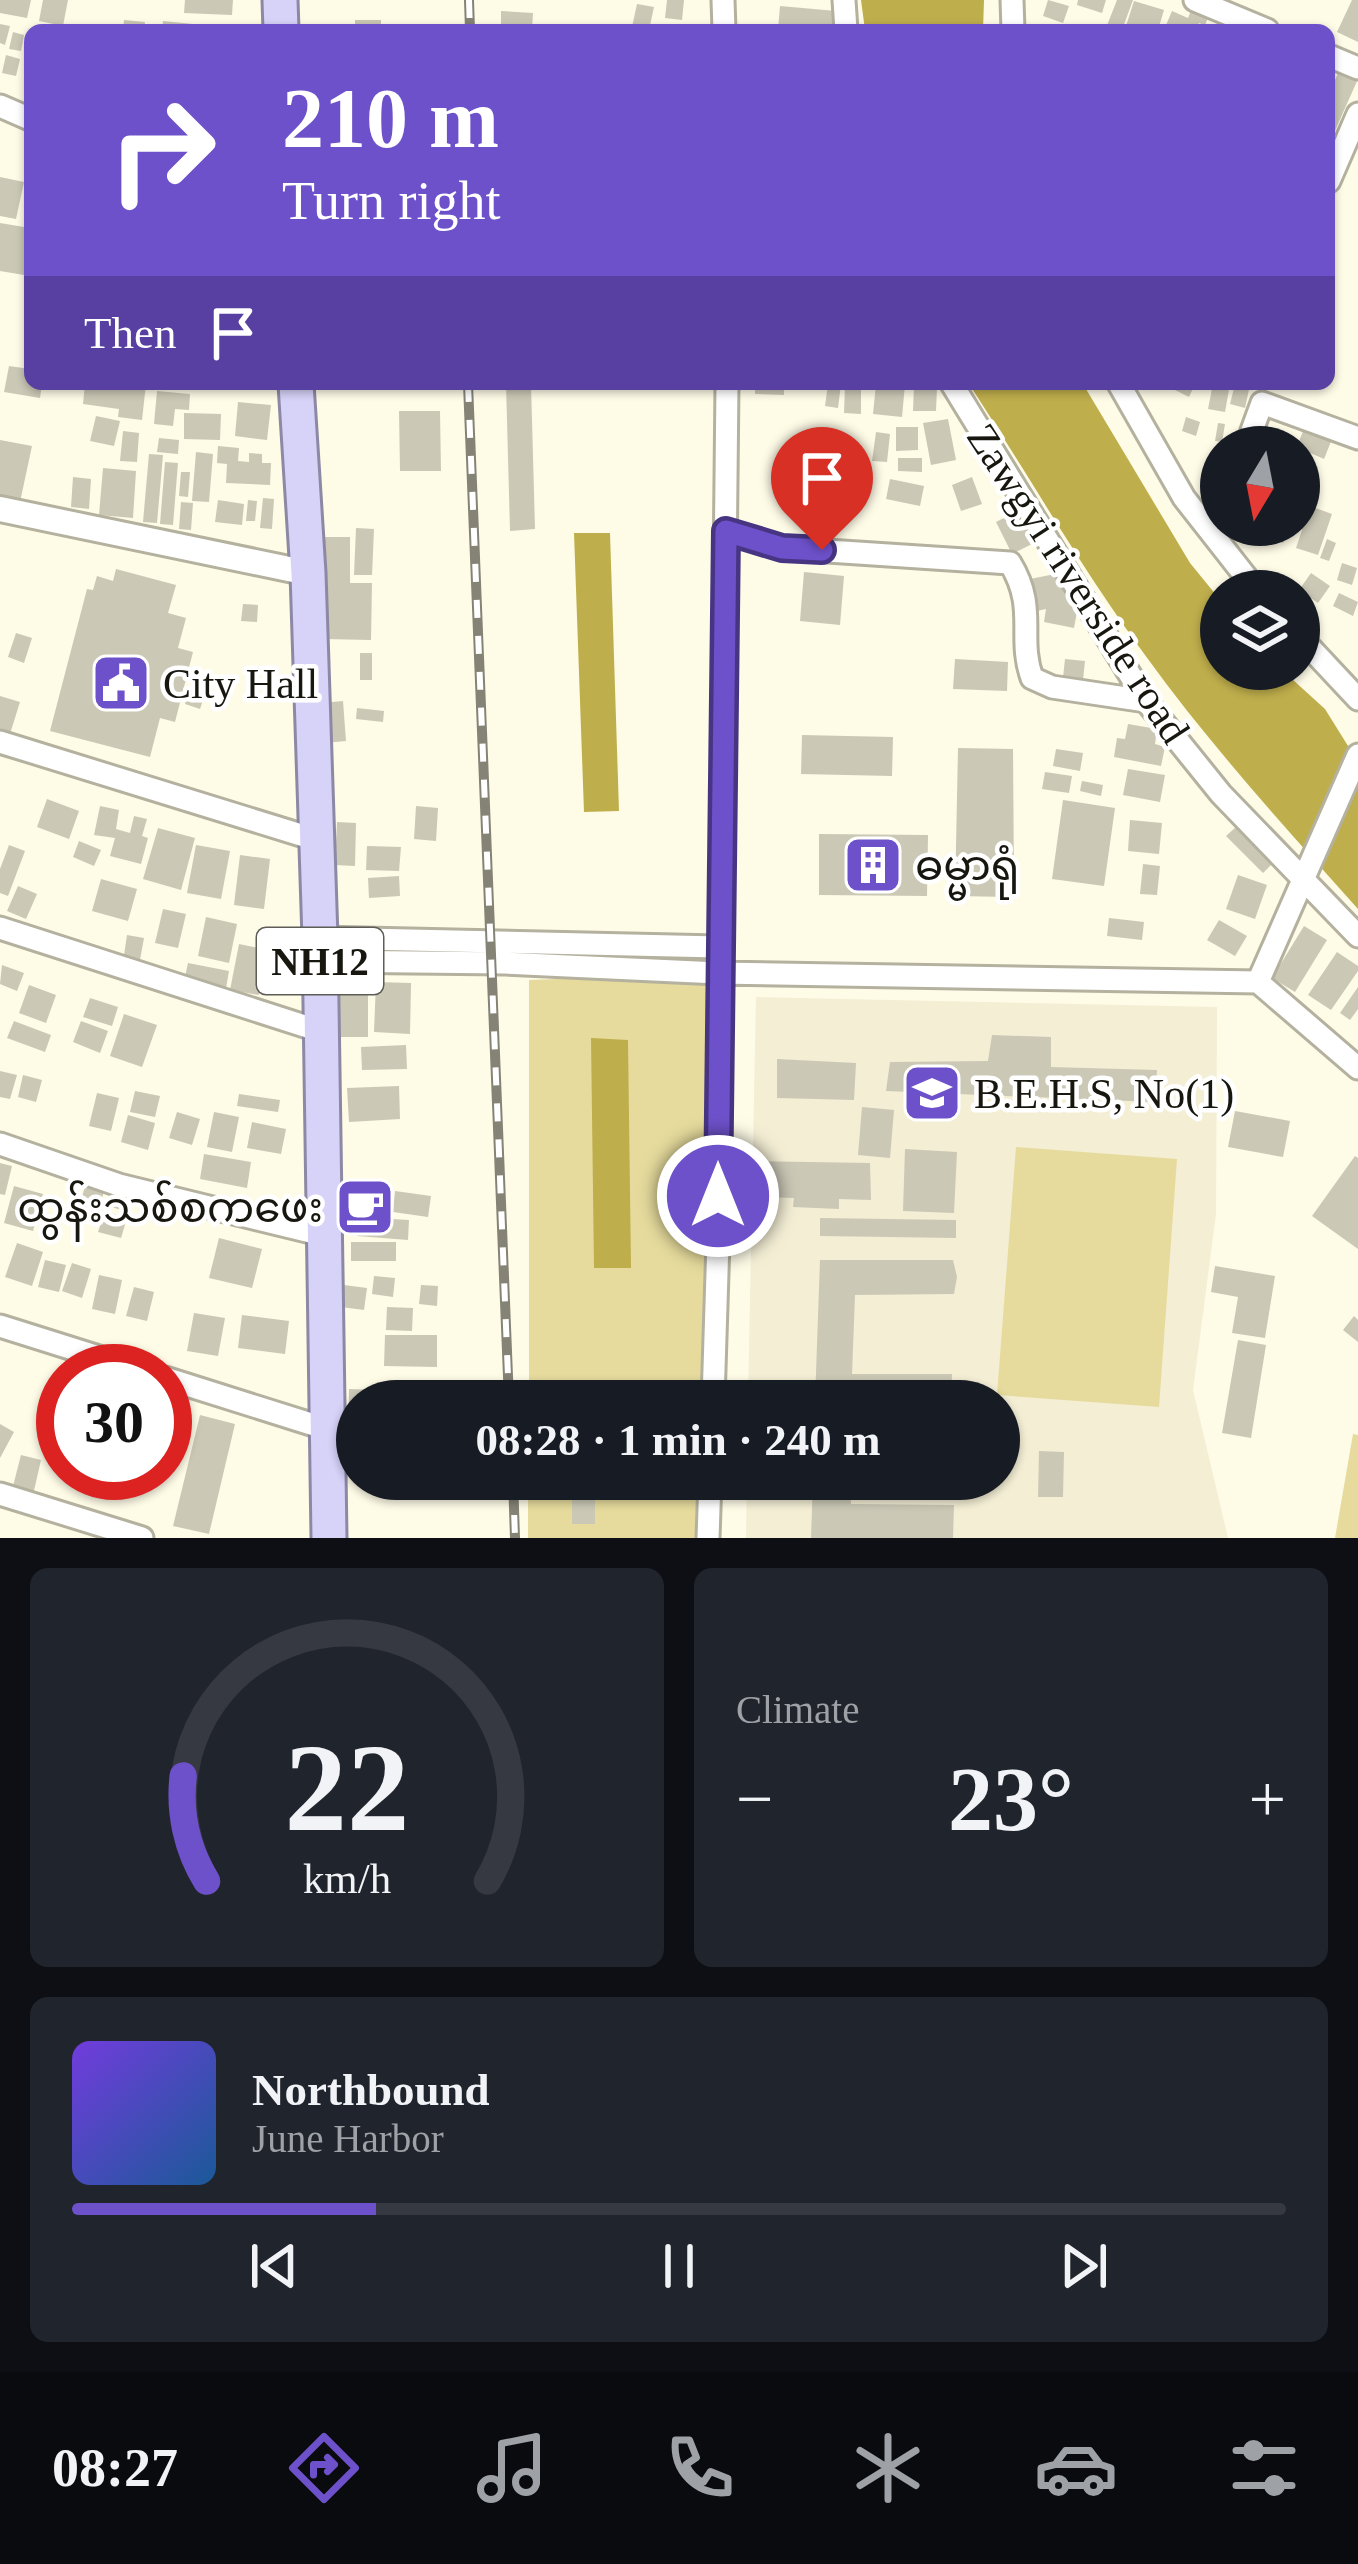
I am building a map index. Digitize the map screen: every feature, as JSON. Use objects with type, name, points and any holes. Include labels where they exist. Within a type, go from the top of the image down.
[{"type":"highway","name":"NH12","points":[[296,390],[308,573],[320,950],[329,1538]]},
{"type":"street","points":[[1195,0],[1253,24]]},
{"type":"street","points":[[1335,167],[1358,114]]},
{"type":"street","points":[[714,1380],[727,390]]},
{"type":"street","name":"Zawgyi riverside road","points":[[956,390],[1145,701],[1221,794],[1358,936]]},
{"type":"street","points":[[1122,390],[1184,498],[1200,512]]},
{"type":"street","points":[[1251,426],[1260,393],[1358,438]]},
{"type":"street","points":[[0,509],[308,573]]},
{"type":"street","points":[[726,531],[782,548],[1010,562],[1022,582],[1029,626],[1025,659],[1032,678],[1052,687],[1145,701]]},
{"type":"street","points":[[1320,658],[1358,699]]},
{"type":"street","points":[[0,742],[314,839]]},
{"type":"street","points":[[1258,982],[1358,755]]},
{"type":"street","points":[[0,928],[320,1031]]},
{"type":"street","points":[[320,950],[719,947]]},
{"type":"street","points":[[320,950],[718,973],[1258,982],[1358,1068]]},
{"type":"street","points":[[0,1144],[119,1186],[323,1235]]},
{"type":"street","points":[[0,1326],[57,1344]]},
{"type":"street","points":[[192,1387],[330,1430]]},
{"type":"street","points":[[0,1494],[142,1538]]},
{"type":"street","points":[[708,1538],[709,1500]]},
{"type":"shaded area","points":[[861,0],[984,0],[983,24],[864,24]]},
{"type":"shaded area","points":[[973,390],[1087,390],[1200,575],[1200,690],[1304,690],[1325,709],[1358,762],[1358,909],[1221,753],[1121,622]]},
{"type":"shaded area","points":[[574,533],[610,533],[619,811],[584,812]]},
{"type":"shaded area","points":[[718,973],[714,1380],[529,1380],[529,980]]},
{"type":"shaded area","points":[[756,997],[1217,1007],[1216,1214],[1193,1390],[1228,1538],[746,1538],[747,1500],[1020,1500],[1020,1380],[748,1380]]},
{"type":"shaded area","points":[[591,1038],[628,1040],[631,1268],[594,1268]]},
{"type":"shaded area","points":[[1016,1147],[1177,1159],[1159,1407],[1020,1397],[1020,1380],[998,1380]]},
{"type":"shaded area","points":[[1353,1434],[1358,1435],[1358,1538],[1335,1538]]},
{"type":"shaded area","points":[[528,1500],[711,1500],[710,1538],[528,1538]]},
{"type":"building","points":[[0,0],[31,0],[27,18],[0,13]]},
{"type":"building","points":[[43,0],[68,0],[63,24],[39,21]]},
{"type":"building","points":[[185,0],[233,0],[232,15],[184,13]]},
{"type":"building","points":[[667,0],[684,0],[682,20],[665,18]]},
{"type":"building","points":[[1048,0],[1069,6],[1063,23],[1043,16]]},
{"type":"building","points":[[1078,0],[1106,0],[1102,13],[1077,5]]},
{"type":"building","points":[[1117,0],[1133,0],[1124,24],[1108,24]]},
{"type":"building","points":[[1352,0],[1358,0],[1358,42],[1337,32]]},
{"type":"building","points":[[1134,1],[1164,10],[1160,24],[1127,24]]},
{"type":"building","points":[[637,4],[654,7],[650,24],[633,24]]},
{"type":"building","points":[[780,6],[836,11],[835,24],[778,24]]},
{"type":"building","points":[[1192,8],[1209,15],[1205,24],[1167,24],[1172,11],[1188,18]]},
{"type":"building","points":[[501,11],[533,13],[532,24],[501,24]]},
{"type":"building","points":[[355,20],[381,20],[381,24],[355,24]]},
{"type":"building","points":[[0,24],[10,26],[5,45],[0,43]]},
{"type":"building","points":[[13,32],[24,35],[21,51],[9,49]]},
{"type":"building","points":[[6,55],[20,59],[16,76],[2,73]]},
{"type":"building","points":[[1340,69],[1358,79],[1335,131],[1335,80]]},
{"type":"building","points":[[0,177],[24,182],[16,219],[0,216]]},
{"type":"building","points":[[0,223],[24,227],[24,275],[0,271]]},
{"type":"building","points":[[9,366],[24,368],[24,390],[41,390],[40,398],[4,392]]},
{"type":"building","points":[[84,390],[145,390],[142,420],[118,417],[119,409],[83,404]]},
{"type":"building","points":[[506,390],[531,390],[535,529],[510,531]]},
{"type":"building","points":[[755,390],[784,390],[784,395],[755,394]]},
{"type":"building","points":[[827,390],[840,390],[838,408],[825,406]]},
{"type":"building","points":[[845,390],[861,390],[861,414],[844,413]]},
{"type":"building","points":[[875,390],[904,390],[902,417],[873,414]]},
{"type":"building","points":[[914,390],[937,390],[936,411],[913,411]]},
{"type":"building","points":[[1212,390],[1229,390],[1225,412],[1208,409]]},
{"type":"building","points":[[1234,390],[1249,390],[1245,408],[1230,404]]},
{"type":"building","points":[[157,391],[190,394],[189,410],[175,409],[173,426],[154,424]]},
{"type":"building","points":[[238,402],[271,405],[267,440],[235,436]]},
{"type":"building","points":[[399,411],[440,411],[441,471],[400,471]]},
{"type":"building","points":[[184,413],[221,414],[220,440],[184,439]]},
{"type":"building","points":[[96,416],[120,421],[114,446],[90,441]]},
{"type":"building","points":[[1186,417],[1200,422],[1196,436],[1182,431]]},
{"type":"building","points":[[948,419],[956,460],[931,465],[923,423]]},
{"type":"building","points":[[896,427],[918,427],[918,450],[896,451]]},
{"type":"building","points":[[1320,428],[1334,434],[1324,459],[1320,457]]},
{"type":"building","points":[[123,431],[139,433],[137,462],[120,461]]},
{"type":"building","points":[[876,432],[890,434],[887,462],[872,461]]},
{"type":"building","points":[[159,438],[179,440],[178,454],[157,452]]},
{"type":"building","points":[[0,440],[32,446],[20,502],[0,498]]},
{"type":"building","points":[[218,446],[239,448],[238,461],[249,462],[249,453],[262,454],[262,463],[271,463],[270,485],[226,483],[227,464],[217,463]]},
{"type":"building","points":[[196,452],[213,454],[209,502],[192,501]]},
{"type":"building","points":[[149,454],[163,455],[157,523],[143,522]]},
{"type":"building","points":[[898,458],[922,458],[922,472],[898,471]]},
{"type":"building","points":[[165,462],[178,463],[173,525],[160,524]]},
{"type":"building","points":[[103,468],[136,471],[133,518],[99,515]]},
{"type":"building","points":[[804,471],[853,475],[851,503],[802,499]]},
{"type":"building","points":[[181,472],[190,472],[188,497],[179,496]]},
{"type":"building","points":[[73,477],[91,479],[89,509],[71,507]]},
{"type":"building","points":[[972,477],[982,504],[961,511],[952,485]]},
{"type":"building","points":[[890,479],[924,486],[920,506],[886,499]]},
{"type":"building","points":[[263,498],[274,499],[272,529],[260,528]]},
{"type":"building","points":[[218,500],[244,504],[242,525],[215,522]]},
{"type":"building","points":[[248,500],[257,501],[255,521],[246,521]]},
{"type":"building","points":[[181,502],[193,503],[191,530],[179,529]]},
{"type":"building","points":[[1320,510],[1332,514],[1318,555],[1296,548],[1320,546]]},
{"type":"building","points":[[1017,511],[1034,543],[1012,554],[996,522]]},
{"type":"building","points":[[356,528],[374,529],[372,575],[354,575]]},
{"type":"building","points":[[325,537],[350,537],[350,583],[372,583],[371,640],[324,639]]},
{"type":"building","points":[[1327,539],[1336,543],[1329,561],[1320,558]]},
{"type":"building","points":[[1342,563],[1357,568],[1352,585],[1337,580]]},
{"type":"building","points":[[116,569],[176,585],[168,613],[186,618],[178,648],[193,652],[175,722],[160,718],[150,757],[50,731],[87,589],[93,590],[97,576],[113,581]]},
{"type":"building","points":[[804,572],[844,576],[840,625],[800,621]]},
{"type":"building","points":[[1065,572],[1070,599],[1079,601],[1074,628],[1044,622],[1046,609],[1037,611],[1030,579]]},
{"type":"building","points":[[1320,579],[1330,586],[1320,600]]},
{"type":"building","points":[[1339,593],[1358,602],[1353,616],[1333,606]]},
{"type":"building","points":[[243,604],[258,605],[257,622],[241,621]]},
{"type":"building","points":[[16,633],[32,638],[24,663],[8,657]]},
{"type":"building","points":[[360,653],[372,653],[372,680],[360,680]]},
{"type":"building","points":[[955,659],[1008,662],[1007,691],[953,689]]},
{"type":"building","points":[[1065,659],[1085,661],[1083,680],[1063,678]]},
{"type":"building","points":[[196,671],[211,676],[200,709],[185,704]]},
{"type":"building","points":[[0,696],[20,702],[9,737],[0,734]]},
{"type":"building","points":[[343,701],[346,741],[324,743],[322,703]]},
{"type":"building","points":[[357,708],[384,711],[383,722],[356,719]]},
{"type":"building","points":[[1128,724],[1157,729],[1155,744],[1165,747],[1161,766],[1114,757],[1117,738],[1125,739]]},
{"type":"building","points":[[802,735],[893,737],[892,776],[801,774]]},
{"type":"building","points":[[958,748],[1013,749],[1014,885],[1010,885],[1010,897],[955,896]]},
{"type":"building","points":[[1056,749],[1083,753],[1080,771],[1053,766]]},
{"type":"building","points":[[1128,769],[1165,775],[1160,802],[1123,795]]},
{"type":"building","points":[[1045,772],[1072,776],[1069,793],[1042,789]]},
{"type":"building","points":[[1082,781],[1103,785],[1101,796],[1080,791]]},
{"type":"building","points":[[47,799],[79,811],[69,839],[37,827]]},
{"type":"building","points":[[1063,800],[1115,808],[1104,886],[1052,879]]},
{"type":"building","points":[[100,806],[119,810],[116,829],[130,833],[134,816],[147,819],[141,864],[110,856],[115,838],[94,835]]},
{"type":"building","points":[[416,806],[438,808],[436,841],[414,839]]},
{"type":"building","points":[[1130,820],[1162,823],[1159,854],[1128,851]]},
{"type":"building","points":[[337,822],[356,823],[355,866],[335,865]]},
{"type":"building","points":[[1237,826],[1273,863],[1263,873],[1226,836]]},
{"type":"building","points":[[158,828],[195,838],[181,890],[143,879]]},
{"type":"building","name":"ဓမ္မာရုံ","points":[[819,834],[928,835],[927,896],[819,895]]},
{"type":"building","points":[[79,841],[101,850],[94,866],[73,857]]},
{"type":"building","points":[[9,845],[25,851],[8,896],[0,893],[0,869]]},
{"type":"building","points":[[196,845],[230,851],[221,899],[187,893]]},
{"type":"building","points":[[367,846],[401,847],[399,871],[366,870]]},
{"type":"building","points":[[240,855],[270,859],[264,909],[234,905]]},
{"type":"building","points":[[1143,864],[1160,866],[1157,895],[1140,894]]},
{"type":"building","points":[[1238,875],[1267,885],[1255,919],[1226,909]]},
{"type":"building","points":[[399,876],[400,896],[369,898],[368,878]]},
{"type":"building","points":[[101,879],[137,889],[128,921],[92,911]]},
{"type":"building","points":[[18,886],[37,894],[26,919],[7,911]]},
{"type":"building","points":[[163,909],[186,914],[178,948],[155,943]]},
{"type":"building","points":[[206,917],[237,924],[229,963],[198,956]]},
{"type":"building","points":[[1109,918],[1144,922],[1142,940],[1107,936]]},
{"type":"building","points":[[1219,920],[1247,936],[1235,956],[1207,940]]},
{"type":"building","points":[[1304,926],[1327,940],[1295,992],[1272,978]]},
{"type":"building","points":[[127,935],[144,938],[139,965],[123,962]]},
{"type":"building","points":[[239,944],[268,950],[259,995],[230,990]]},
{"type":"building","points":[[1337,952],[1358,966],[1358,971],[1331,1010],[1308,995]]},
{"type":"building","points":[[188,963],[229,971],[225,994],[183,986]]},
{"type":"building","points":[[2,965],[24,973],[17,991],[0,984]]},
{"type":"building","points":[[376,982],[411,983],[410,1034],[374,1032]]},
{"type":"building","points":[[340,984],[368,984],[368,1037],[340,1037]]},
{"type":"building","points":[[29,985],[56,995],[46,1023],[19,1013]]},
{"type":"building","points":[[1358,987],[1358,1009],[1350,1020],[1340,1013]]},
{"type":"building","points":[[90,998],[118,1007],[112,1026],[83,1017]]},
{"type":"building","points":[[124,1014],[157,1025],[142,1067],[110,1056]]},
{"type":"building","points":[[14,1021],[51,1035],[45,1052],[7,1038]]},
{"type":"building","points":[[81,1021],[108,1031],[100,1053],[73,1042]]},
{"type":"building","points":[[992,1035],[1051,1037],[1051,1067],[1157,1070],[1155,1102],[886,1091],[890,1062],[988,1061]]},
{"type":"building","points":[[406,1045],[407,1069],[362,1070],[361,1047]]},
{"type":"building","points":[[777,1059],[856,1063],[854,1100],[777,1098]]},
{"type":"building","points":[[0,1071],[17,1075],[10,1099],[0,1097]]},
{"type":"building","points":[[23,1075],[42,1080],[36,1102],[18,1097]]},
{"type":"building","points":[[399,1086],[400,1119],[349,1122],[347,1088]]},
{"type":"building","points":[[135,1091],[160,1096],[155,1117],[130,1112]]},
{"type":"building","points":[[97,1093],[119,1098],[111,1131],[89,1126]]},
{"type":"building","points":[[239,1094],[280,1100],[278,1112],[237,1106]]},
{"type":"building","points":[[862,1107],[894,1110],[890,1158],[858,1155]]},
{"type":"building","points":[[1235,1111],[1290,1121],[1283,1157],[1228,1147]]},
{"type":"building","points":[[177,1112],[200,1119],[192,1145],[169,1138]]},
{"type":"building","points":[[214,1112],[239,1117],[232,1152],[207,1147]]},
{"type":"building","points":[[128,1115],[155,1123],[148,1150],[121,1142]]},
{"type":"building","points":[[252,1122],[286,1129],[281,1154],[247,1148]]},
{"type":"building","points":[[905,1149],[957,1152],[954,1213],[903,1211]]},
{"type":"building","points":[[204,1154],[251,1162],[247,1188],[200,1179]]},
{"type":"building","points":[[1358,1158],[1358,1249],[1312,1216]]},
{"type":"building","points":[[741,1161],[870,1163],[871,1200],[839,1199],[839,1209],[793,1207],[794,1198],[737,1196]]},
{"type":"building","points":[[0,1163],[12,1166],[5,1195],[0,1194]]},
{"type":"building","points":[[14,1186],[43,1194],[33,1231],[4,1223]]},
{"type":"building","points":[[85,1186],[104,1191],[101,1202],[82,1197]]},
{"type":"building","points":[[115,1190],[133,1195],[129,1212],[111,1207]]},
{"type":"building","points":[[395,1191],[431,1196],[428,1217],[393,1212]]},
{"type":"building","points":[[353,1198],[390,1198],[390,1212],[353,1212]]},
{"type":"building","points":[[105,1211],[127,1218],[121,1238],[98,1232]]},
{"type":"building","points":[[358,1217],[409,1220],[408,1240],[357,1236]]},
{"type":"building","points":[[820,1218],[956,1220],[956,1238],[820,1236]]},
{"type":"building","points":[[219,1238],[262,1249],[252,1288],[209,1278]]},
{"type":"building","points":[[351,1242],[396,1242],[396,1261],[351,1261]]},
{"type":"building","points":[[17,1243],[43,1252],[32,1286],[5,1277]]},
{"type":"building","points":[[45,1260],[66,1265],[59,1292],[38,1287]]},
{"type":"building","points":[[820,1260],[953,1260],[954,1294],[855,1295],[852,1374],[952,1374],[952,1380],[816,1380]]},
{"type":"building","points":[[72,1263],[91,1269],[82,1298],[62,1291]]},
{"type":"building","points":[[1215,1266],[1275,1276],[1265,1338],[1232,1333],[1238,1297],[1211,1292]]},
{"type":"building","points":[[99,1275],[122,1280],[115,1314],[92,1309]]},
{"type":"building","points":[[374,1276],[395,1278],[393,1297],[372,1294]]},
{"type":"building","points":[[344,1285],[367,1288],[364,1310],[341,1307]]},
{"type":"building","points":[[421,1285],[438,1286],[437,1306],[419,1304]]},
{"type":"building","points":[[134,1287],[154,1292],[147,1321],[126,1316]]},
{"type":"building","points":[[387,1307],[413,1308],[412,1331],[386,1330]]},
{"type":"building","points":[[194,1313],[225,1318],[218,1356],[192,1352],[188,1344]]},
{"type":"building","points":[[242,1315],[289,1321],[285,1354],[238,1348]]},
{"type":"building","points":[[1354,1316],[1358,1320],[1358,1342],[1343,1330]]},
{"type":"building","points":[[385,1335],[437,1335],[437,1367],[384,1366]]},
{"type":"building","points":[[1238,1340],[1266,1345],[1251,1438],[1222,1433]]},
{"type":"building","points":[[200,1415],[235,1424],[209,1534],[173,1526],[179,1500],[192,1500],[192,1448]]},
{"type":"building","points":[[0,1424],[14,1432],[0,1458]]},
{"type":"building","points":[[1039,1451],[1064,1452],[1063,1497],[1038,1497]]},
{"type":"building","points":[[21,1455],[36,1459],[33,1495],[12,1490]]},
{"type":"building","points":[[572,1500],[595,1500],[595,1524],[572,1524]]},
{"type":"building","points":[[812,1500],[954,1505],[953,1538],[811,1538]]},
{"type":"railway","points":[[469,0],[470,24]]},
{"type":"railway","points":[[468,390],[508,1380]]},
{"type":"railway","points":[[514,1500],[515,1538]]},
{"type":"place","name":"City Hall","points":[[121,683]]},
{"type":"place","name":"ဓမ္မာရုံ","points":[[873,865]]},
{"type":"place","name":"B.E.H.S, No(1)","points":[[932,1093]]},
{"type":"place","name":"ထွန်းသစ်စကဖေး","points":[[365,1207]]},
{"type":"route","points":[[718,1196],[726,531],[782,548],[822,550]]}]
